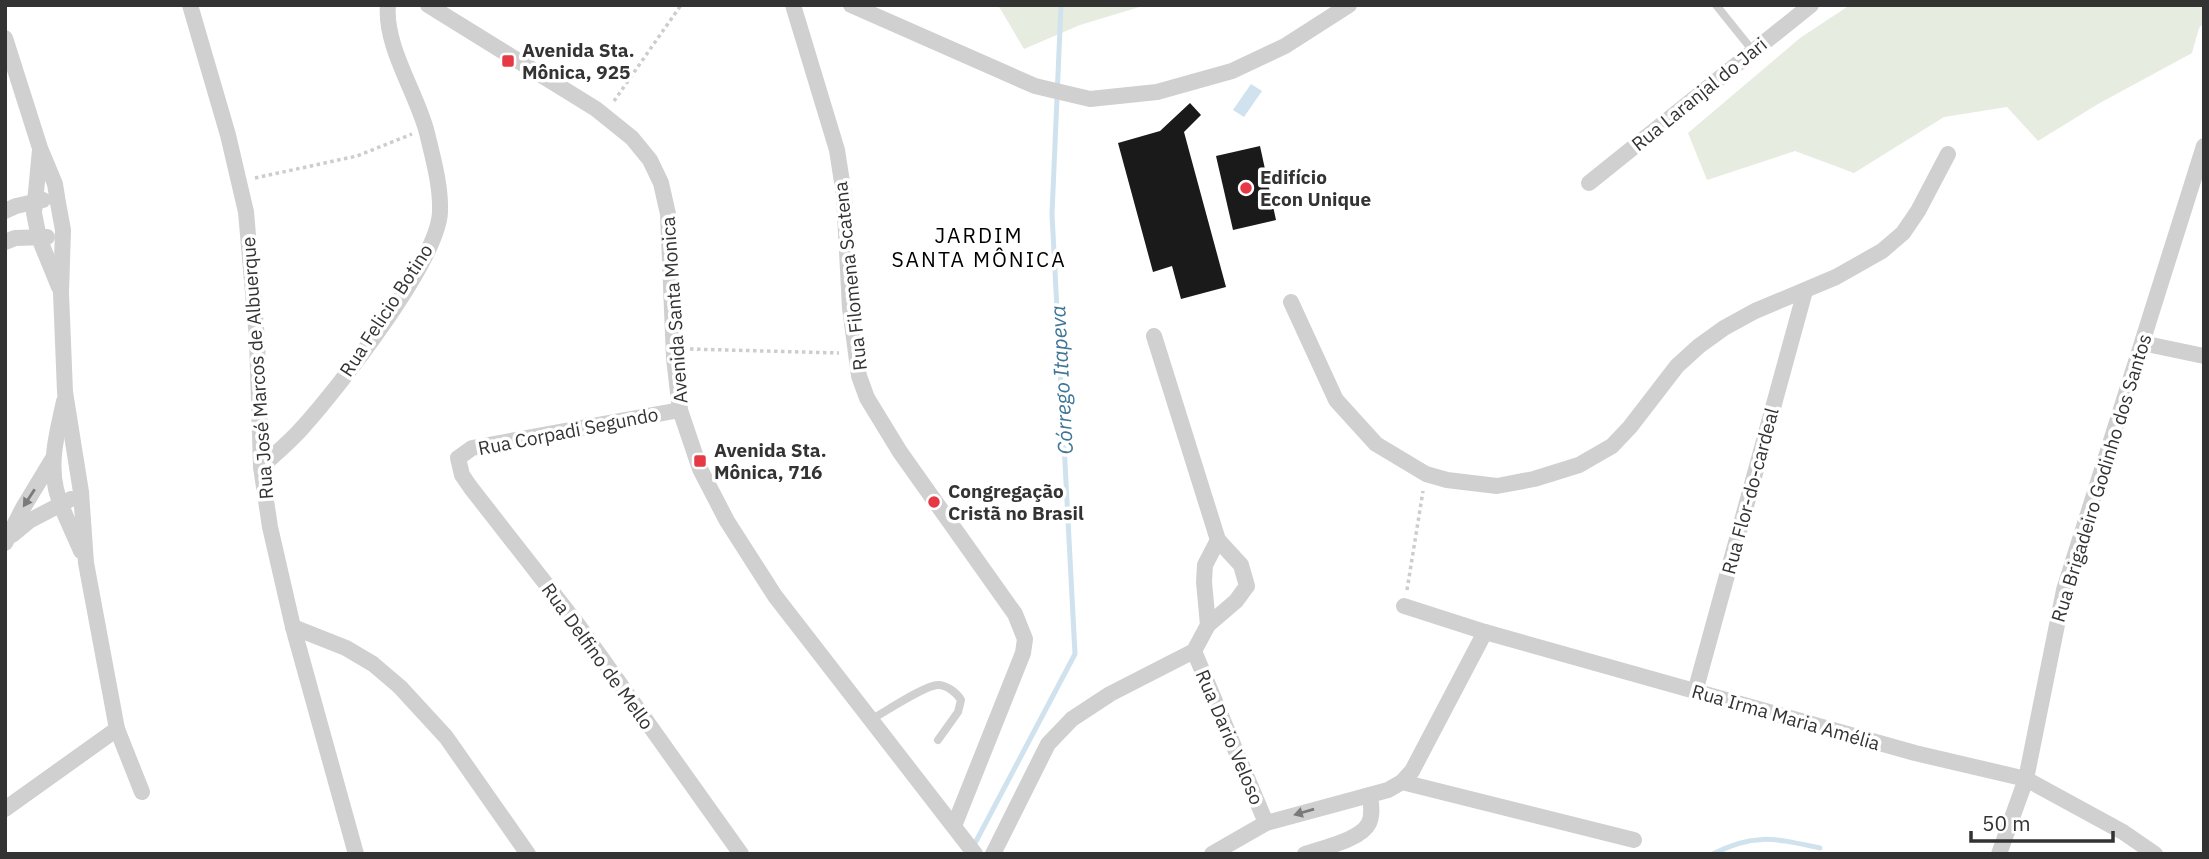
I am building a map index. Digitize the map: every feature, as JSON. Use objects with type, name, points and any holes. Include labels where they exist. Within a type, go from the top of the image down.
[{"type":"street","name":"Rua José Marcos de Albuerque","points":[[190,5],[228,135],[246,212],[257,339],[261,467],[270,527],[293,628],[356,854]]},
{"type":"street","name":"Rua Felicio Botino","points":[[261,467],[302,429],[356,363],[412,278],[435,236],[440,213],[438,186],[426,129],[391,35],[388,5]]},
{"type":"street","name":"Avenida Santa Monica","points":[[428,5],[604,116],[632,138],[650,160],[661,183],[668,214],[674,349],[680,410],[701,469],[727,521],[775,596],[975,854]]},
{"type":"street","name":"Rua Filomena Scatena","points":[[793,5],[837,150],[844,195],[855,354],[867,398],[900,452],[1016,614],[1025,639],[1023,653],[958,832]]},
{"type":"street","points":[[851,5],[1040,88],[1090,99],[1157,92],[1232,71],[1285,46],[1349,5]]},
{"type":"street","name":"Rua Laranjal do Jari","points":[[1589,183],[1811,5]]},
{"type":"street","points":[[5,38],[40,148],[55,184],[63,230],[61,293],[65,392],[81,492],[86,563],[117,729],[142,792]]},
{"type":"street","name":"Rua Brigadeiro Godinho dos Santos","points":[[1999,854],[2026,779],[2064,590],[2204,146]]},
{"type":"street","points":[[40,148],[34,213],[39,238],[61,293]]},
{"type":"street","points":[[1291,302],[1336,400],[1376,444],[1426,474],[1447,480],[1497,486],[1534,479],[1578,465],[1612,446],[1677,366],[1724,328],[1848,271],[1882,251],[1903,233],[1918,211],[1948,154]]},
{"type":"street","points":[[5,211],[35,201],[49,200],[58,203]]},
{"type":"street","points":[[8,237],[39,238],[55,235],[63,230]]},
{"type":"street","name":"Rua Flor-do-cardeal","points":[[1695,692],[1805,291]]},
{"type":"street","points":[[993,854],[1048,744],[1072,719],[1110,694],[1194,651],[1208,625],[1236,601],[1247,586],[1241,565],[1217,540],[1154,336]]},
{"type":"street","points":[[2142,343],[2204,356]]},
{"type":"street","points":[[65,392],[53,458],[56,488],[86,563]]},
{"type":"street","name":"Rua Corpadi Segundo","points":[[458,458],[472,448],[502,441],[680,410]]},
{"type":"street","points":[[7,541],[53,458],[67,454],[76,455]]},
{"type":"street","name":"Rua Delfino de Mello","points":[[458,458],[462,475],[471,488],[578,625],[741,854]]},
{"type":"street","points":[[7,541],[29,522],[81,492]]},
{"type":"street","points":[[1208,625],[1205,565],[1217,540]]},
{"type":"street","name":"Rua Irma Maria Amélia","points":[[1404,606],[1695,692],[1915,753],[2026,779],[2123,832],[2155,854]]},
{"type":"street","points":[[293,628],[346,648],[373,664],[400,687],[446,737],[528,854]]},
{"type":"street","points":[[1212,854],[1266,823],[1370,795],[1402,782],[1412,771],[1485,632]]},
{"type":"street","name":"Rua Dario Veloso","points":[[1194,651],[1266,823]]},
{"type":"street","points":[[5,809],[117,729]]},
{"type":"street","points":[[1402,782],[1634,840]]},
{"type":"street","points":[[1305,854],[1361,833],[1369,824],[1372,813],[1370,795]]},
{"type":"lane","points":[[1716,5],[1753,51]]},
{"type":"lane","points":[[872,719],[929,687],[943,685],[958,694],[961,700],[958,712],[938,740]]},
{"type":"path","points":[[604,116],[681,5]]},
{"type":"path","points":[[239,182],[357,156],[426,129]]},
{"type":"path","points":[[674,349],[855,354]]},
{"type":"path","points":[[1404,606],[1426,474]]},
{"type":"shaded area","points":[[998,5],[1146,5],[1080,25],[1024,49]]},
{"type":"shaded area","points":[[1850,5],[2204,5],[2204,23],[2199,28],[2192,53],[2098,104],[2038,141],[2007,107],[1944,117],[1854,173],[1795,151],[1707,180],[1688,133],[1800,38]]},
{"type":"water","points":[[1251,84],[1262,91],[1244,117],[1233,110]]},
{"type":"building","points":[[1190,103],[1201,115],[1184,132],[1226,287],[1181,299],[1172,266],[1153,272],[1118,143],[1160,131]]},
{"type":"building","name":"Edifício Econ Unique","points":[[1260,146],[1276,220],[1233,230],[1216,156]]},
{"type":"waterway","name":"Córrego Itapeva","points":[[973,847],[1075,654],[1052,214],[1061,5]]},
{"type":"waterway","points":[[1713,854],[1741,843],[1766,839],[1820,848]]},
{"type":"place","name":"Avenida Sta. Mônica, 925","points":[[508,61]]},
{"type":"place","name":"Edifício Econ Unique","points":[[1246,188]]},
{"type":"place","name":"Avenida Sta. Mônica, 716","points":[[700,461]]},
{"type":"place","name":"Congregação Cristã no Brasil","points":[[934,502]]},
{"type":"district","name":"JARDIM SANTA MÔNICA","points":[[979,247]]}]
